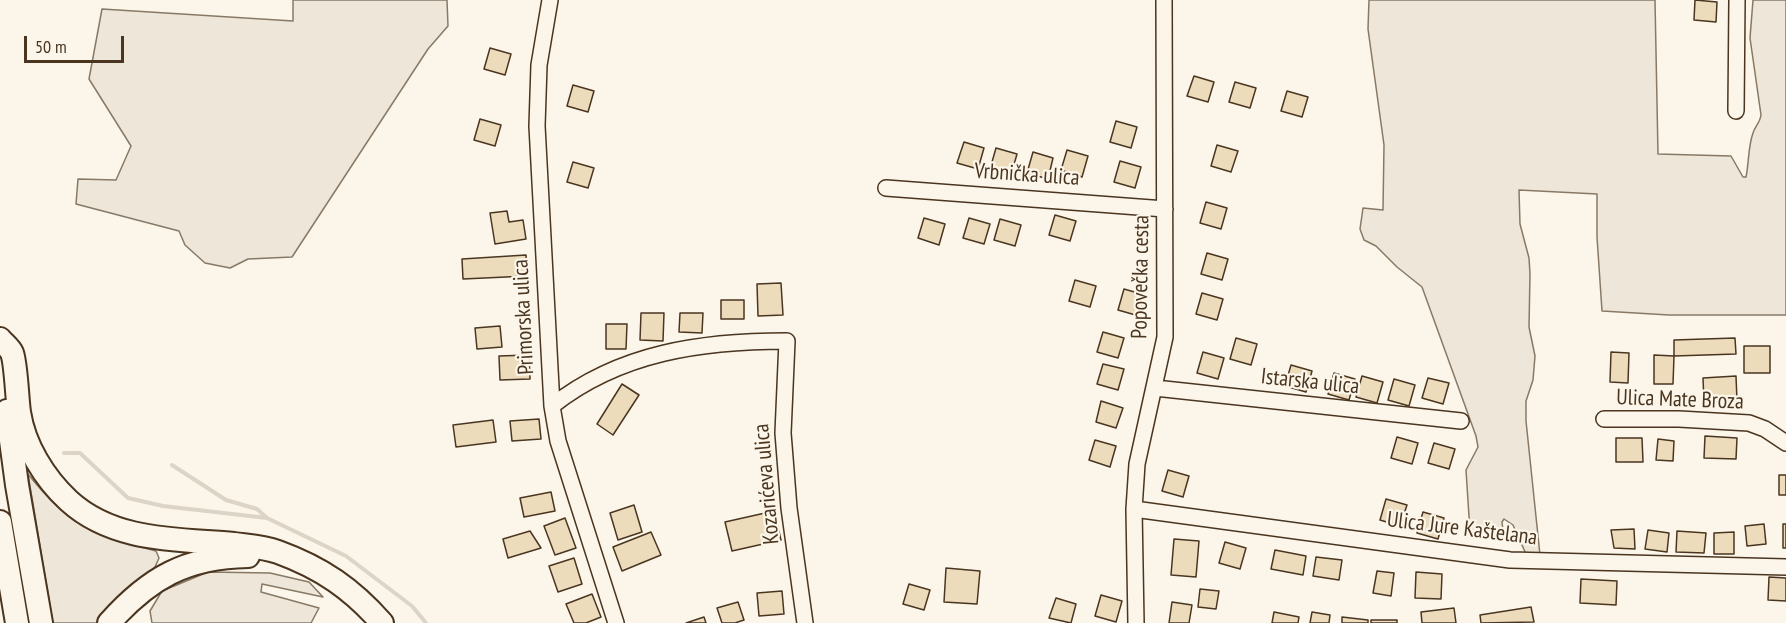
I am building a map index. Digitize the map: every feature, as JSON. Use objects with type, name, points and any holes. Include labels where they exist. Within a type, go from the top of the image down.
[{"type":"highway","points":[[0,339],[12,353],[19,414],[27,440],[53,485],[88,516],[114,528],[135,534],[262,548],[278,552],[319,570],[344,585],[382,623]]},
{"type":"highway","points":[[0,356],[17,485],[41,623]]},
{"type":"highway","points":[[0,522],[17,623]]},
{"type":"highway","points":[[109,623],[128,601],[150,584],[195,563],[233,556],[295,560]]},
{"type":"street","name":"Primorska ulica","points":[[550,0],[539,65],[537,126],[552,406],[558,441],[616,623]]},
{"type":"street","name":"Popovečka cesta","points":[[1136,623],[1134,508],[1137,465],[1165,337],[1164,0]]},
{"type":"street","points":[[1736,111],[1737,0]]},
{"type":"street","name":"Vrbnička ulica","points":[[886,188],[1165,209]]},
{"type":"street","name":"Kozarićeva ulica","points":[[552,406],[575,387],[617,367],[678,349],[742,341],[787,341],[783,433],[789,508],[806,623]]},
{"type":"street","name":"Istarska ulica","points":[[1155,388],[1461,421]]},
{"type":"street","name":"Ulica Mate Broza","points":[[1604,419],[1679,419],[1749,423],[1765,429],[1786,443]]},
{"type":"street","name":"Ulica Jure Kaštelana","points":[[1134,508],[1510,560],[1786,567]]},
{"type":"shaded area","points":[[293,0],[447,0],[448,26],[428,49],[292,257],[248,259],[230,268],[205,263],[185,245],[179,231],[76,204],[78,179],[116,180],[131,146],[89,79],[102,9],[293,21]]},
{"type":"shaded area","points":[[1369,0],[1655,0],[1658,154],[1731,156],[1743,177],[1746,177],[1751,138],[1761,115],[1750,38],[1753,0],[1786,0],[1786,315],[1669,315],[1602,311],[1597,237],[1597,194],[1519,190],[1520,224],[1529,258],[1529,327],[1535,356],[1533,380],[1526,401],[1526,421],[1540,555],[1526,554],[1513,525],[1504,519],[1502,522],[1504,539],[1480,537],[1470,532],[1466,470],[1478,447],[1476,436],[1422,287],[1376,246],[1364,240],[1360,229],[1363,208],[1383,210],[1384,145],[1368,29]]},
{"type":"shaded area","points":[[28,474],[57,506],[84,526],[116,540],[156,551],[159,558],[155,567],[119,598],[99,623],[53,623]]},
{"type":"shaded area","points":[[208,572],[270,573],[309,582],[323,597],[262,584],[261,592],[319,608],[311,623],[152,623],[150,611],[162,591]]},
{"type":"building","points":[[1695,0],[1717,2],[1716,22],[1694,20]]},
{"type":"building","points":[[490,48],[511,54],[505,75],[484,69]]},
{"type":"building","points":[[1194,76],[1214,82],[1208,102],[1187,96]]},
{"type":"building","points":[[1235,82],[1256,88],[1250,108],[1229,102]]},
{"type":"building","points":[[573,85],[594,91],[588,112],[567,106]]},
{"type":"building","points":[[1287,91],[1308,97],[1302,117],[1281,111]]},
{"type":"building","points":[[480,119],[501,125],[495,146],[474,140]]},
{"type":"building","points":[[1116,121],[1137,127],[1131,148],[1110,142]]},
{"type":"building","points":[[964,142],[984,148],[978,169],[957,163]]},
{"type":"building","points":[[1217,145],[1238,151],[1231,172],[1211,166]]},
{"type":"building","points":[[996,148],[1017,154],[1011,175],[990,169]]},
{"type":"building","points":[[1067,150],[1088,156],[1082,177],[1061,170]]},
{"type":"building","points":[[1033,152],[1053,158],[1048,179],[1027,173]]},
{"type":"building","points":[[1120,161],[1141,167],[1135,188],[1114,182]]},
{"type":"building","points":[[573,162],[594,168],[588,188],[567,182]]},
{"type":"building","points":[[1206,202],[1227,208],[1221,229],[1200,223]]},
{"type":"building","points":[[507,211],[509,222],[523,220],[526,239],[495,244],[490,213]]},
{"type":"building","points":[[1055,215],[1076,221],[1070,241],[1049,235]]},
{"type":"building","points":[[924,218],[945,224],[939,245],[918,238]]},
{"type":"building","points":[[969,218],[990,224],[984,244],[963,238]]},
{"type":"building","points":[[1000,219],[1021,225],[1015,246],[994,240]]},
{"type":"building","points":[[1207,253],[1228,259],[1222,280],[1201,274]]},
{"type":"building","points":[[526,255],[527,276],[463,279],[462,259]]},
{"type":"building","points":[[1075,280],[1096,286],[1090,307],[1069,301]]},
{"type":"building","points":[[781,283],[783,315],[758,316],[757,284]]},
{"type":"building","points":[[1124,289],[1145,295],[1139,316],[1118,310]]},
{"type":"building","points":[[1202,293],[1223,299],[1217,320],[1196,314]]},
{"type":"building","points":[[721,300],[744,300],[744,319],[721,319]]},
{"type":"building","points":[[641,313],[664,313],[663,341],[640,340]]},
{"type":"building","points":[[680,313],[703,313],[702,333],[679,332]]},
{"type":"building","points":[[606,324],[627,324],[626,349],[606,349]]},
{"type":"building","points":[[500,326],[502,347],[477,349],[475,328]]},
{"type":"building","points":[[1103,332],[1124,338],[1118,358],[1097,352]]},
{"type":"building","points":[[1236,338],[1257,344],[1251,365],[1230,359]]},
{"type":"building","points":[[1735,338],[1736,354],[1674,356],[1674,340]]},
{"type":"building","points":[[1744,346],[1770,346],[1770,373],[1744,373]]},
{"type":"building","points":[[1203,352],[1224,358],[1218,379],[1197,373]]},
{"type":"building","points":[[1611,352],[1629,353],[1628,383],[1610,382]]},
{"type":"building","points":[[529,355],[530,379],[500,380],[499,356]]},
{"type":"building","points":[[1654,355],[1674,356],[1673,384],[1654,384]]},
{"type":"building","points":[[1103,364],[1124,369],[1118,390],[1097,384]]},
{"type":"building","points":[[1291,365],[1312,371],[1306,392],[1285,386]]},
{"type":"building","points":[[1334,373],[1355,379],[1349,400],[1328,394]]},
{"type":"building","points":[[1362,376],[1383,382],[1377,403],[1356,397]]},
{"type":"building","points":[[1736,376],[1737,401],[1704,403],[1703,378]]},
{"type":"building","points":[[1428,378],[1449,383],[1443,404],[1422,398]]},
{"type":"building","points":[[1394,379],[1415,385],[1409,406],[1388,400]]},
{"type":"building","points":[[622,384],[639,395],[613,435],[597,424]]},
{"type":"building","points":[[1101,401],[1123,408],[1116,428],[1096,422]]},
{"type":"building","points":[[539,419],[541,439],[512,441],[510,421]]},
{"type":"building","points":[[493,420],[496,442],[456,447],[453,425]]},
{"type":"building","points":[[1705,436],[1737,438],[1736,459],[1704,458]]},
{"type":"building","points":[[1397,437],[1418,443],[1412,464],[1391,458]]},
{"type":"building","points":[[1616,438],[1642,438],[1643,462],[1616,462]]},
{"type":"building","points":[[1658,439],[1674,441],[1673,461],[1656,460]]},
{"type":"building","points":[[1095,440],[1116,446],[1110,467],[1089,460]]},
{"type":"building","points":[[1434,443],[1455,449],[1449,469],[1428,463]]},
{"type":"building","points":[[1168,470],[1189,476],[1183,497],[1162,491]]},
{"type":"building","points":[[1779,475],[1786,475],[1786,495],[1779,495]]},
{"type":"building","points":[[551,492],[555,511],[524,517],[520,498]]},
{"type":"building","points":[[1386,499],[1407,505],[1400,526],[1380,520]]},
{"type":"building","points":[[634,505],[642,532],[618,540],[610,513]]},
{"type":"building","points":[[774,511],[781,540],[732,551],[725,522]]},
{"type":"building","points":[[1423,512],[1444,518],[1438,539],[1417,533]]},
{"type":"building","points":[[565,518],[576,548],[555,555],[544,526]]},
{"type":"building","points":[[1764,524],[1766,544],[1747,546],[1745,526]]},
{"type":"building","points":[[1783,524],[1786,524],[1786,548],[1783,548]]},
{"type":"building","points":[[1634,529],[1635,549],[1614,548],[1611,530]]},
{"type":"building","points":[[1648,530],[1669,533],[1667,552],[1645,549]]},
{"type":"building","points":[[530,531],[541,548],[508,558],[503,539]]},
{"type":"building","points":[[1677,531],[1706,533],[1704,553],[1676,552]]},
{"type":"building","points":[[651,532],[661,555],[622,571],[613,547]]},
{"type":"building","points":[[1734,532],[1734,554],[1714,554],[1714,533]]},
{"type":"building","points":[[1174,539],[1199,541],[1196,577],[1171,575]]},
{"type":"building","points":[[1225,542],[1246,548],[1240,569],[1219,563]]},
{"type":"building","points":[[1275,550],[1306,556],[1303,575],[1271,569]]},
{"type":"building","points":[[1316,557],[1342,560],[1339,580],[1313,576]]},
{"type":"building","points":[[574,558],[582,584],[558,592],[549,566]]},
{"type":"building","points":[[946,568],[980,571],[977,604],[944,602]]},
{"type":"building","points":[[1377,571],[1394,573],[1391,596],[1373,593]]},
{"type":"building","points":[[1416,572],[1442,574],[1441,599],[1415,598]]},
{"type":"building","points":[[1769,577],[1786,578],[1786,601],[1768,600]]},
{"type":"building","points":[[1581,579],[1617,581],[1616,605],[1580,603]]},
{"type":"building","points":[[909,584],[930,590],[924,610],[903,604]]},
{"type":"building","points":[[1200,589],[1219,591],[1216,609],[1198,607]]},
{"type":"building","points":[[782,591],[784,614],[759,616],[757,593]]},
{"type":"building","points":[[592,594],[601,617],[586,623],[574,623],[566,604]]},
{"type":"building","points":[[1101,595],[1122,601],[1116,622],[1095,616]]},
{"type":"building","points":[[1056,598],[1076,604],[1071,623],[1049,618]]},
{"type":"building","points":[[738,602],[744,620],[722,623],[717,608]]},
{"type":"building","points":[[1172,602],[1192,605],[1189,623],[1169,623]]},
{"type":"building","points":[[1531,607],[1534,622],[1481,623],[1480,615]]},
{"type":"building","points":[[1454,608],[1456,623],[1422,623],[1421,612]]},
{"type":"building","points":[[1274,612],[1299,617],[1298,623],[1272,623]]},
{"type":"building","points":[[1312,612],[1330,615],[1329,623],[1310,623]]},
{"type":"building","points":[[704,617],[706,623],[686,623]]},
{"type":"building","points":[[1342,617],[1368,620],[1368,623],[1342,623]]},
{"type":"building","points":[[1371,620],[1397,620],[1397,623],[1371,623]]},
{"type":"waterway","points":[[64,453],[80,453],[128,498],[163,506],[267,518],[346,556],[412,606],[426,623]]},
{"type":"waterway","points":[[172,465],[226,500],[257,509],[267,518]]}]
